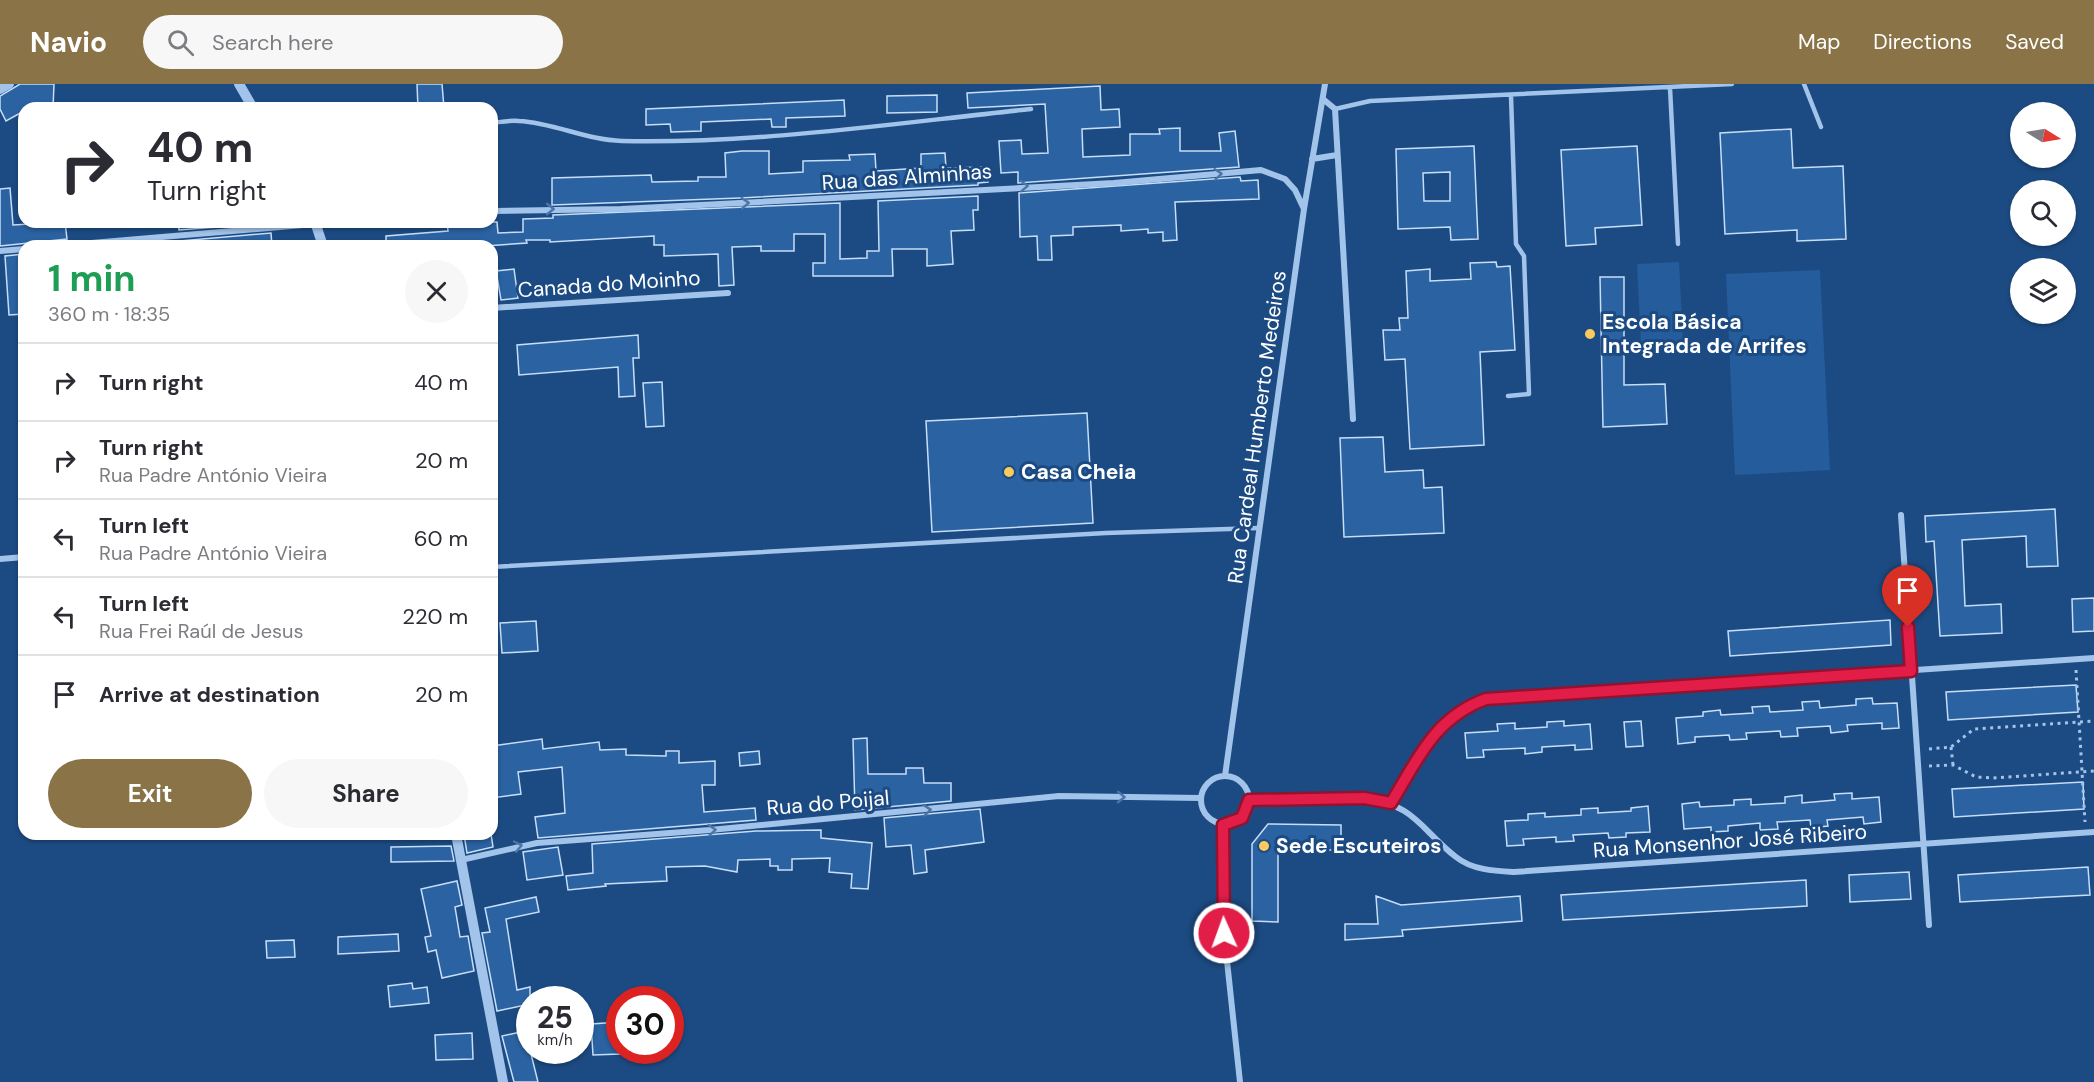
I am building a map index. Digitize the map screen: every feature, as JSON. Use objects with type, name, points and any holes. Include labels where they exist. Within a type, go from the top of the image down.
[{"type":"street","points":[[0,89],[9,84]]},
{"type":"street","points":[[239,84],[250,102]]},
{"type":"street","name":"Rua Cardeal Humberto Medeiros","points":[[1225,776],[1304,209],[1325,84]]},
{"type":"street","points":[[1323,99],[1335,109],[1353,419]]},
{"type":"street","points":[[1312,159],[1337,155]]},
{"type":"street","name":"Rua das Alminhas","points":[[498,211],[740,204],[1114,183],[1262,170],[1285,179],[1294,189],[1304,209]]},
{"type":"street","points":[[124,240],[259,228]]},
{"type":"street","points":[[0,251],[18,250]]},
{"type":"street","name":"Canada do Moinho","points":[[498,308],[728,293]]},
{"type":"street","points":[[1901,515],[1929,925]]},
{"type":"street","points":[[0,559],[18,558]]},
{"type":"street","points":[[1249,800],[1364,798],[1391,803],[1431,737],[1447,720],[1467,706],[1486,699],[2094,658]]},
{"type":"street","points":[[1225,776],[1242,783],[1249,800],[1242,818],[1223,825],[1206,816],[1201,798],[1206,785],[1225,776]]},
{"type":"street","name":"Rua do Poijal","points":[[461,860],[537,843],[710,830],[1059,796],[1201,798]]},
{"type":"street","name":"Rua Monsenhor José Ribeiro","points":[[1391,803],[1418,819],[1457,858],[1489,870],[1514,872],[2094,832]]},
{"type":"street","points":[[1223,825],[1224,933],[1240,1082]]},
{"type":"street","points":[[457,840],[503,1082]]},
{"type":"lane","points":[[1335,109],[1370,101],[1732,84]]},
{"type":"lane","points":[[1804,84],[1821,127]]},
{"type":"lane","points":[[1670,88],[1678,244]]},
{"type":"lane","points":[[1508,396],[1529,394],[1524,256],[1516,244],[1511,96]]},
{"type":"lane","points":[[498,123],[519,121],[550,126],[588,138],[669,141],[796,133],[1031,109]]},
{"type":"lane","points":[[498,567],[1106,533],[1259,528]]},
{"type":"path","points":[[2075,659],[2086,833]]},
{"type":"path","points":[[1917,750],[1951,747],[1974,729],[2094,720]]},
{"type":"path","points":[[1951,747],[1953,765]]},
{"type":"path","points":[[1918,767],[1953,765],[1976,777],[1993,778],[2094,771]]},
{"type":"shaded area","points":[[1679,262],[1683,341],[1641,344],[1637,264]]},
{"type":"shaded area","points":[[1820,270],[1830,470],[1735,475],[1726,274]]},
{"type":"building","points":[[20,84],[54,84],[53,102],[18,102],[18,114],[6,121],[0,109],[0,96]]},
{"type":"building","points":[[417,84],[442,84],[444,102],[418,102]]},
{"type":"building","points":[[1100,86],[1101,110],[1119,109],[1120,127],[1082,129],[1083,157],[1130,155],[1130,134],[1160,134],[1159,129],[1180,128],[1180,151],[1221,151],[1219,133],[1235,131],[1239,167],[1018,183],[1018,172],[1001,173],[999,141],[1021,140],[1022,154],[1048,153],[1045,104],[968,108],[967,93]]},
{"type":"building","points":[[937,95],[937,112],[887,113],[887,96]]},
{"type":"building","points":[[844,100],[845,116],[786,118],[786,127],[772,127],[771,119],[701,122],[701,131],[671,132],[670,124],[646,125],[646,109]]},
{"type":"building","points":[[1791,129],[1793,168],[1843,166],[1846,239],[1797,241],[1797,230],[1725,234],[1720,133]]},
{"type":"building","points":[[1474,146],[1478,239],[1451,240],[1450,227],[1398,229],[1396,149]],"holes":[[[1450,172],[1450,201],[1424,201],[1423,173]]]},
{"type":"building","points":[[1637,146],[1642,225],[1595,228],[1596,244],[1566,246],[1561,150]]},
{"type":"building","points":[[769,151],[769,174],[803,172],[803,161],[850,160],[849,155],[875,154],[876,171],[921,168],[921,154],[945,153],[946,168],[987,167],[988,182],[978,183],[978,185],[740,198],[552,205],[552,178],[651,175],[652,182],[698,181],[698,177],[726,177],[725,153]]},
{"type":"building","points":[[1240,177],[1241,181],[1258,180],[1259,199],[1175,202],[1177,240],[1163,241],[1163,232],[1148,233],[1148,229],[1121,231],[1121,225],[1073,227],[1073,235],[1051,236],[1052,260],[1038,260],[1037,236],[1020,237],[1019,193]]},
{"type":"building","points":[[10,188],[13,225],[18,225],[18,228],[66,228],[67,239],[18,240],[18,244],[0,246],[0,189]]},
{"type":"building","points":[[978,196],[978,210],[973,210],[974,230],[951,231],[953,264],[927,266],[927,249],[892,249],[893,276],[813,276],[813,263],[825,263],[825,234],[794,234],[794,251],[761,251],[761,246],[732,247],[734,285],[719,286],[718,254],[664,256],[664,245],[654,245],[654,236],[550,242],[550,240],[526,240],[527,243],[498,245],[498,240],[386,240],[386,236],[448,231],[448,228],[498,228],[498,233],[523,232],[523,219],[553,218],[553,215],[840,203],[840,259],[867,258],[867,251],[879,251],[878,201]]},
{"type":"building","points":[[179,228],[204,228],[179,230]]},
{"type":"building","points":[[271,233],[272,240],[191,240]]},
{"type":"building","points":[[18,255],[18,314],[9,315],[5,256]]},
{"type":"building","points":[[1496,262],[1497,267],[1510,266],[1515,350],[1480,352],[1484,445],[1410,449],[1405,359],[1385,360],[1383,330],[1400,330],[1399,318],[1408,318],[1406,271],[1430,269],[1430,281],[1471,279],[1470,263]]},
{"type":"building","points":[[514,269],[518,298],[501,300],[498,271]]},
{"type":"building","points":[[1600,277],[1624,277],[1624,385],[1665,384],[1667,424],[1603,427]]},
{"type":"building","points":[[638,335],[639,358],[633,358],[635,396],[619,397],[618,367],[519,375],[517,345]]},
{"type":"building","points":[[662,382],[664,426],[646,427],[643,383]]},
{"type":"building","name":"Casa Cheia","points":[[1087,413],[1093,523],[932,532],[926,421]]},
{"type":"building","points":[[1383,437],[1385,472],[1423,470],[1424,488],[1442,487],[1444,533],[1344,537],[1340,438]]},
{"type":"building","points":[[2055,509],[2058,566],[2027,567],[2026,536],[1962,540],[1965,606],[2001,604],[2002,633],[1940,636],[1934,541],[1926,542],[1925,516]]},
{"type":"building","points":[[2094,598],[2094,631],[2073,632],[2072,599]]},
{"type":"building","points":[[1890,620],[1891,645],[1730,656],[1728,631]]},
{"type":"building","points":[[536,621],[538,651],[502,653],[500,623]]},
{"type":"building","points":[[2076,685],[2078,712],[1948,720],[1946,692]]},
{"type":"building","points":[[1872,698],[1873,704],[1897,703],[1899,728],[1882,729],[1882,723],[1847,725],[1848,731],[1831,733],[1830,726],[1797,728],[1798,736],[1781,737],[1780,731],[1746,733],[1747,739],[1730,740],[1729,735],[1695,737],[1695,742],[1678,744],[1676,718],[1703,716],[1703,712],[1720,710],[1721,715],[1753,713],[1752,707],[1769,706],[1770,712],[1803,710],[1802,702],[1819,701],[1820,708],[1856,705],[1856,699]]},
{"type":"building","points":[[1564,721],[1564,726],[1590,724],[1592,749],[1575,750],[1575,745],[1542,747],[1542,752],[1525,754],[1525,748],[1483,750],[1484,757],[1467,758],[1465,733],[1498,731],[1497,724],[1515,723],[1515,729],[1547,727],[1547,722]]},
{"type":"building","points":[[1641,721],[1643,746],[1626,747],[1624,722]]},
{"type":"building","points":[[867,738],[868,774],[906,774],[906,768],[923,768],[924,783],[951,783],[951,801],[855,810],[853,739]]},
{"type":"building","points":[[542,739],[543,749],[599,742],[600,750],[626,749],[626,755],[666,756],[666,751],[679,751],[679,763],[715,761],[715,785],[702,785],[704,812],[755,808],[756,820],[538,838],[535,817],[565,813],[562,767],[518,772],[521,794],[498,797],[498,745]]},
{"type":"building","points":[[759,751],[760,764],[740,766],[739,753]]},
{"type":"building","points":[[2083,782],[2084,809],[1954,817],[1952,789]]},
{"type":"building","points":[[1852,793],[1852,799],[1879,797],[1881,822],[1864,824],[1863,817],[1827,820],[1828,826],[1811,828],[1810,820],[1777,822],[1778,829],[1760,830],[1760,823],[1728,826],[1728,831],[1711,832],[1711,827],[1684,829],[1682,804],[1699,802],[1700,807],[1734,805],[1734,800],[1751,799],[1751,805],[1785,803],[1785,797],[1802,795],[1802,803],[1835,800],[1834,794]]},
{"type":"building","points":[[1648,806],[1650,832],[1626,833],[1626,837],[1609,838],[1608,833],[1573,835],[1574,841],[1556,842],[1556,837],[1523,839],[1524,845],[1507,846],[1505,821],[1528,820],[1528,814],[1545,813],[1545,817],[1581,815],[1581,809],[1598,808],[1598,813],[1631,811],[1631,808]]},
{"type":"building","points":[[980,809],[984,842],[925,850],[927,872],[914,874],[911,845],[886,847],[884,818]]},
{"type":"building","points":[[1268,824],[1341,825],[1341,850],[1278,850],[1278,922],[1252,921],[1252,844]]},
{"type":"building","points":[[821,830],[821,838],[872,843],[868,889],[851,888],[852,874],[829,872],[830,858],[792,859],[792,870],[778,870],[778,866],[770,866],[770,859],[738,860],[737,872],[705,866],[666,867],[667,881],[605,884],[606,886],[568,890],[566,876],[593,873],[592,844],[756,831]]},
{"type":"building","points":[[465,840],[492,840],[493,847],[467,853]]},
{"type":"building","points":[[451,846],[454,861],[391,862],[391,847]]},
{"type":"building","points":[[558,847],[563,875],[527,880],[523,852]]},
{"type":"building","points":[[2088,867],[2090,895],[1960,902],[1958,875]]},
{"type":"building","points":[[1909,872],[1911,899],[1850,902],[1849,875]]},
{"type":"building","points":[[1806,880],[1807,906],[1563,920],[1561,895]]},
{"type":"building","points":[[457,881],[462,905],[455,907],[460,937],[468,936],[474,971],[442,978],[436,950],[428,952],[425,937],[431,936],[421,889]]},
{"type":"building","points":[[1376,896],[1401,905],[1520,896],[1522,921],[1402,930],[1403,936],[1345,940],[1345,924],[1378,924]]},
{"type":"building","points":[[536,897],[539,912],[506,919],[516,986],[516,1007],[497,1011],[482,933],[490,932],[485,908]]},
{"type":"building","points":[[398,934],[399,951],[338,954],[338,937]]},
{"type":"building","points":[[294,940],[295,957],[267,958],[266,941]]},
{"type":"building","points":[[412,983],[413,989],[427,987],[429,1003],[390,1007],[388,986]]},
{"type":"building","points":[[606,1023],[606,1055],[594,1055],[594,1024]]},
{"type":"building","points":[[472,1033],[473,1059],[436,1060],[435,1035]]},
{"type":"building","points":[[516,1033],[516,1064],[534,1064],[538,1082],[514,1082],[502,1036]]},
{"type":"place","name":"Escola Básica Integrada de Arrifes","points":[[1590,334]]},
{"type":"place","name":"Casa Cheia","points":[[1009,472]]},
{"type":"place","name":"Sede Escuteiros","points":[[1264,846]]},
{"type":"route","points":[[1224,933],[1223,825],[1233,824],[1242,818],[1249,800],[1364,798],[1391,803],[1431,737],[1447,720],[1467,706],[1486,699],[1911,671],[1908,627]]}]
